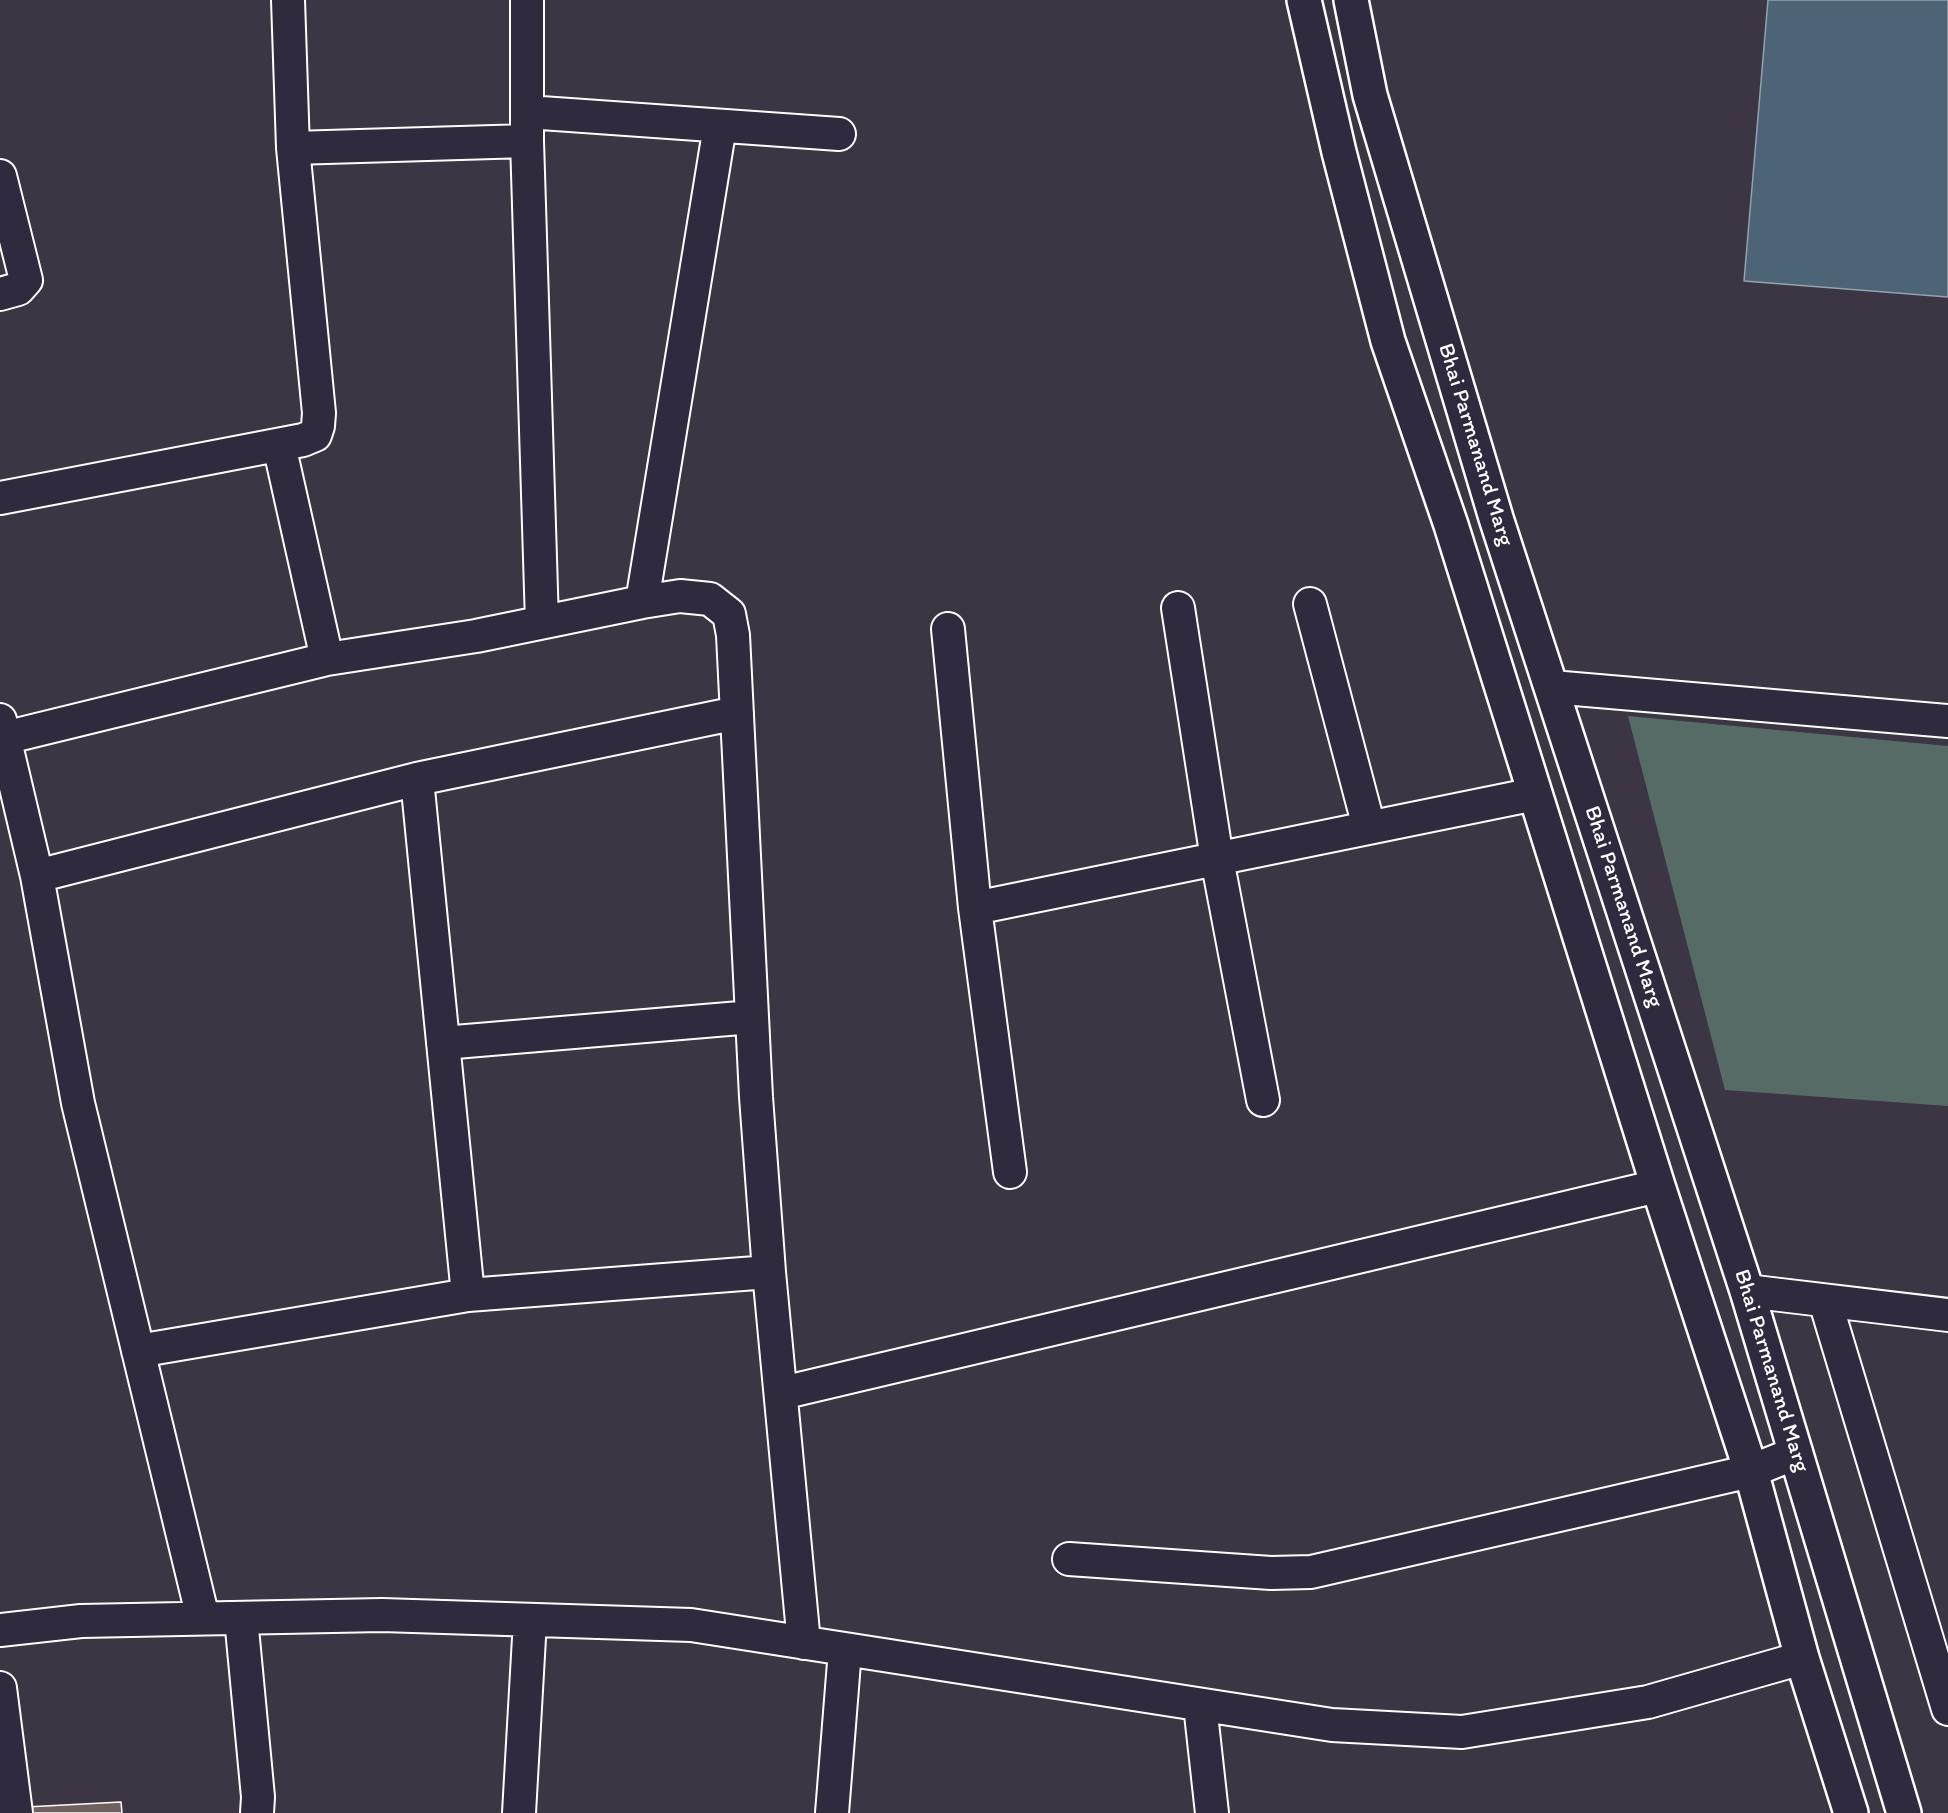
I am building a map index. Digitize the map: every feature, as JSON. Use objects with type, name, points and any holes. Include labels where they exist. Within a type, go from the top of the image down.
[{"type":"street","points":[[0,498],[279,445],[315,435],[318,426],[318,401],[293,148],[288,0]]},
{"type":"street","points":[[527,0],[527,126],[542,622]]},
{"type":"street","name":"Bhai Parmanand Marg","points":[[1304,0],[1339,152],[1388,341],[1451,525],[1658,1186],[1751,1471],[1802,1658],[1851,1813]]},
{"type":"street","name":"Bhai Parmanand Marg","points":[[1351,0],[1370,95],[1496,518],[1747,1291],[1904,1813]]},
{"type":"street","points":[[293,148],[527,126],[720,126],[838,134]]},
{"type":"street","points":[[642,602],[720,126]]},
{"type":"street","points":[[0,176],[26,280],[18,289],[0,294]]},
{"type":"street","points":[[279,445],[327,659]]},
{"type":"street","points":[[203,1618],[78,1103],[37,876],[1,732],[327,659],[476,636],[680,596],[710,599],[729,614],[732,635],[756,1097],[804,1643]]},
{"type":"street","points":[[1310,604],[1370,827]]},
{"type":"street","points":[[1179,608],[1217,859],[1263,1100]]},
{"type":"street","points":[[948,629],[975,908],[1010,1172]]},
{"type":"street","points":[[1552,687],[1948,721]]},
{"type":"street","points":[[37,876],[417,779],[736,713]]},
{"type":"street","points":[[417,779],[468,1295]]},
{"type":"street","points":[[975,908],[1535,794]]},
{"type":"street","points":[[443,1043],[752,1017]]},
{"type":"street","points":[[782,1393],[1658,1186]]},
{"type":"street","points":[[138,1351],[468,1295],[770,1272]]},
{"type":"street","points":[[1747,1291],[1948,1315]]},
{"type":"street","points":[[1825,1301],[1948,1709]]},
{"type":"street","points":[[1069,1559],[1271,1573],[1311,1572],[1751,1471],[1796,1453]]},
{"type":"street","points":[[0,1630],[81,1621],[382,1615],[692,1625],[1332,1725],[1462,1732],[1648,1702],[1802,1658]]},
{"type":"street","points":[[241,1618],[258,1797],[257,1813]]},
{"type":"street","points":[[519,1813],[530,1620]]},
{"type":"street","points":[[832,1813],[845,1650]]},
{"type":"street","points":[[0,1688],[16,1813]]},
{"type":"street","points":[[1200,1705],[1212,1813]]},
{"type":"green space","points":[[1628,716],[1948,746],[1948,1106],[1725,1090]]},
{"type":"water","points":[[1768,0],[1948,0],[1948,297],[1744,281]]},
{"type":"building","points":[[121,1802],[122,1813],[26,1813],[26,1807]]}]
